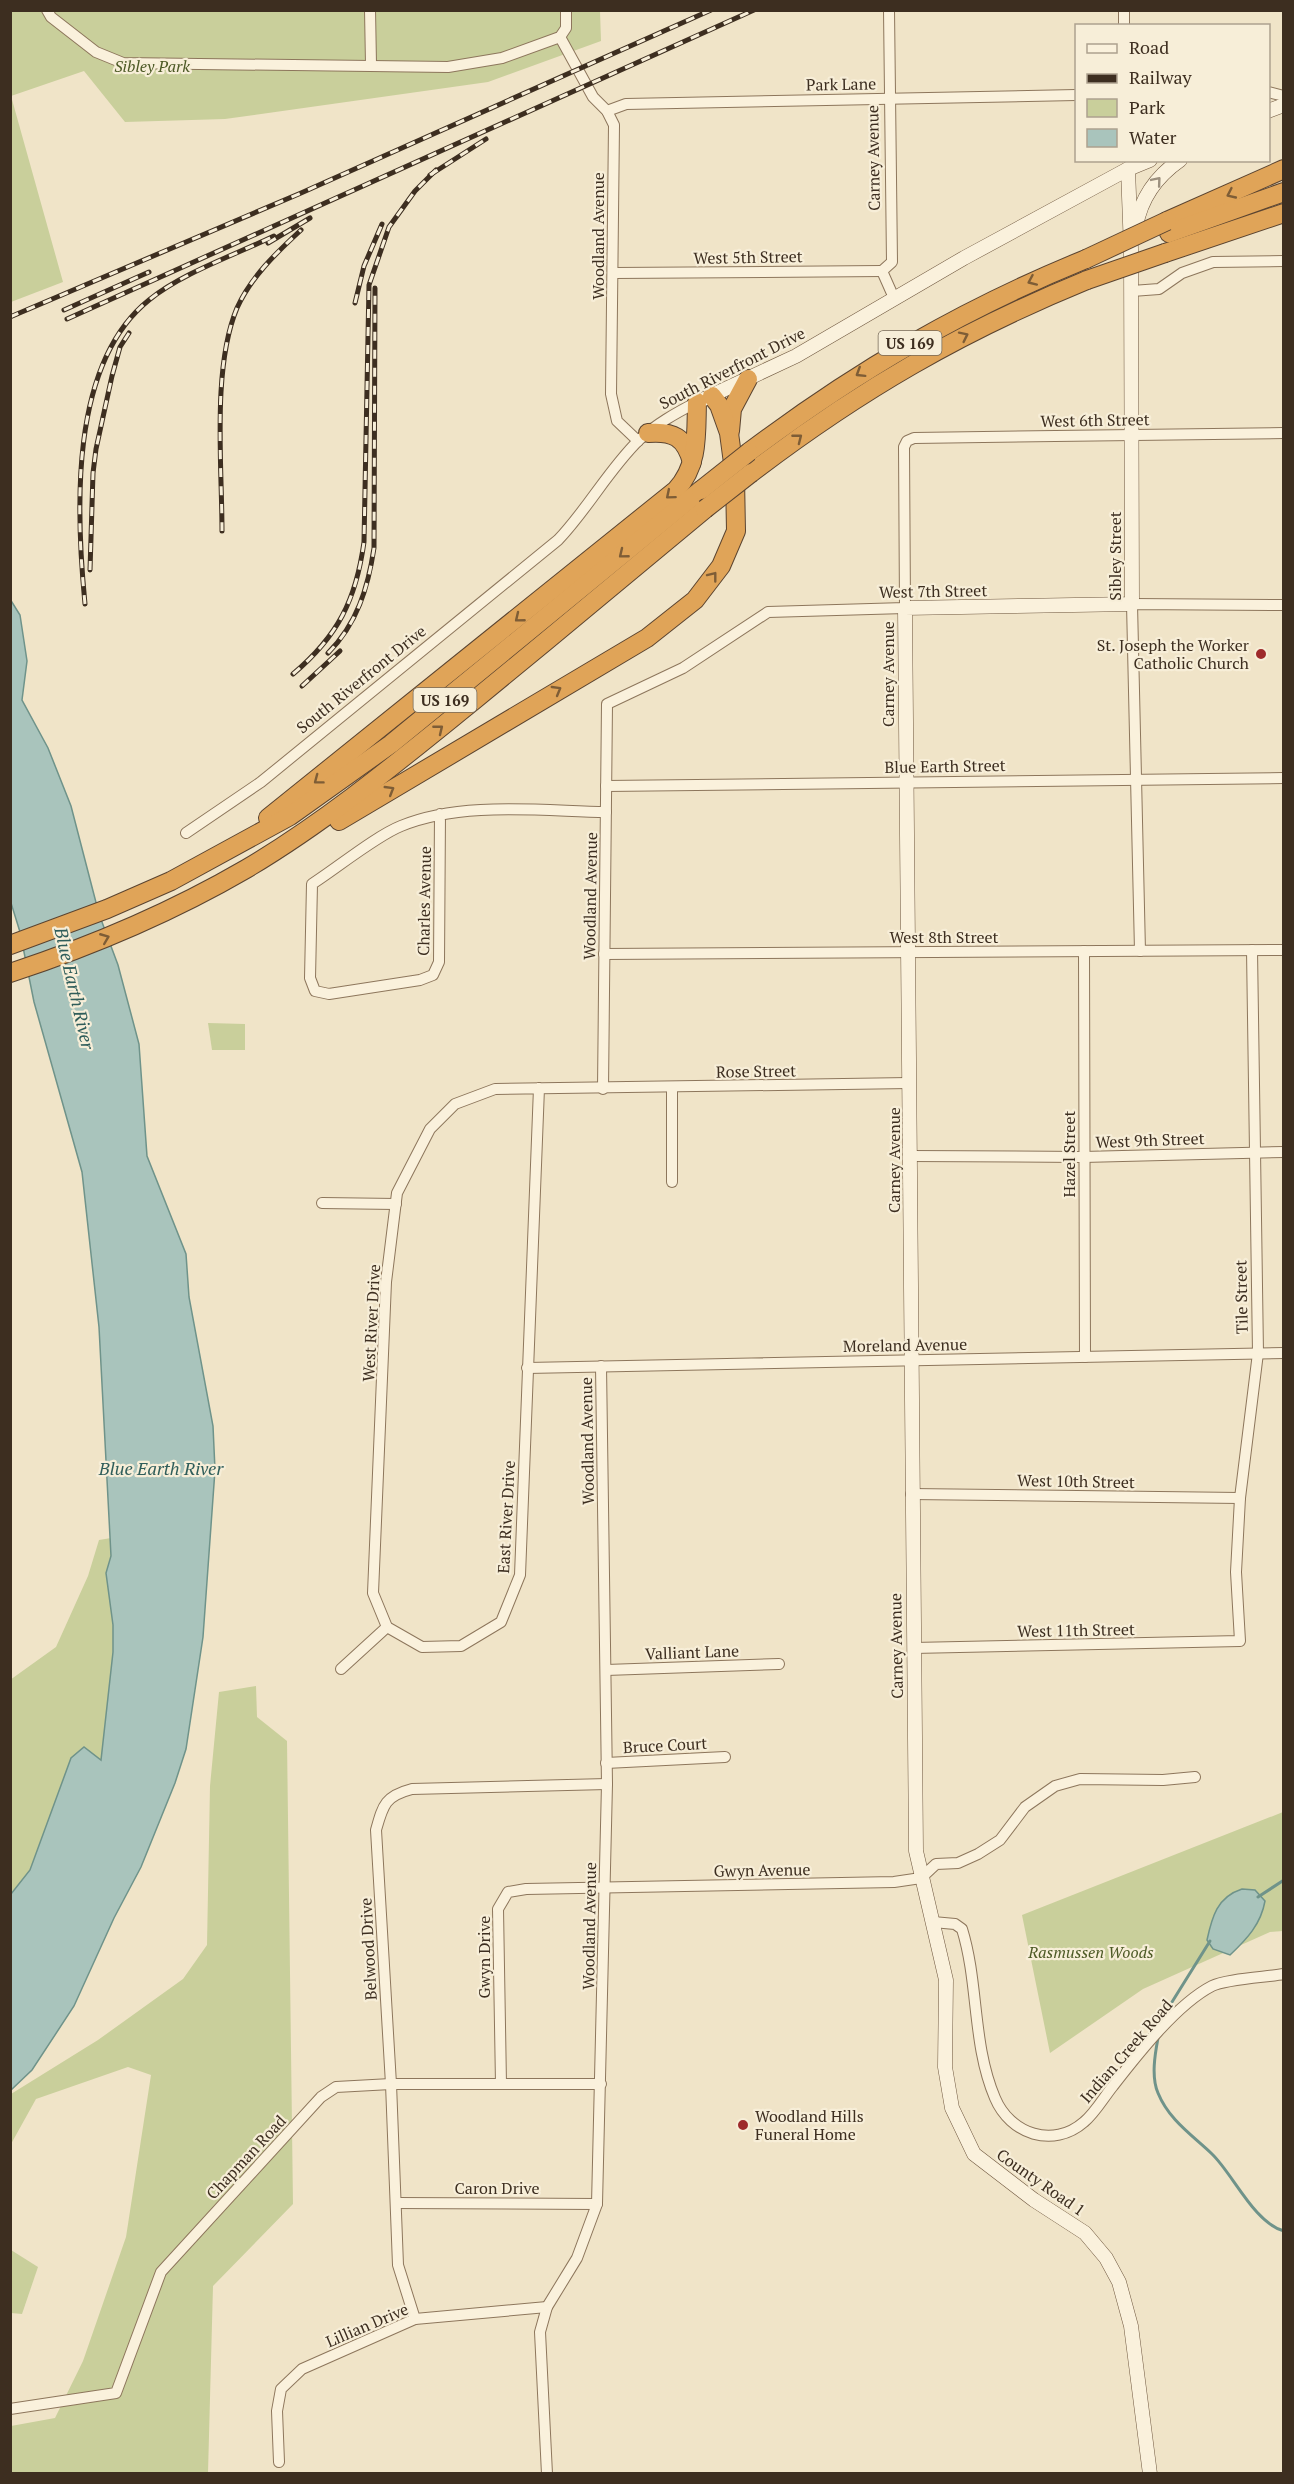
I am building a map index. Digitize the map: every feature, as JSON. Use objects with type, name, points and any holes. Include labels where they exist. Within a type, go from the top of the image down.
[{"type":"highway","points":[[1170,239],[1284,169]]},
{"type":"highway","name":"US 169","points":[[10,973],[115,934],[183,903],[247,868],[310,828],[385,773],[705,509],[807,431],[900,369],[990,323],[1087,280],[1170,239],[1284,192]]},
{"type":"highway","name":"US 169","points":[[10,945],[107,909],[171,881],[290,816],[391,744],[749,452],[827,395],[890,354],[984,303],[1086,259],[1284,213]]},
{"type":"highway","points":[[1170,239],[1233,239],[1284,226]]},
{"type":"highway","points":[[729,433],[732,409],[748,379]]},
{"type":"highway","points":[[204,865],[332,769],[676,490],[684,481],[692,463],[704,399],[719,405],[729,433],[735,478],[736,531],[721,566],[695,600],[647,638],[320,832],[247,868]]},
{"type":"highway","points":[[643,437],[665,431],[675,435],[684,440],[692,463]]},
{"type":"main road","points":[[1270,111],[1284,105]]},
{"type":"main road","points":[[1131,249],[1138,212],[1150,189],[1178,162]]},
{"type":"main road","name":"Sibley Street","points":[[1128,165],[1132,291],[1132,604]]},
{"type":"main road","name":"South Riverfront Drive","points":[[704,399],[796,356],[1128,165]]},
{"type":"main road","name":"West 7th Street","points":[[905,608],[1132,604]]},
{"type":"main road","name":"Carney Avenue","points":[[905,608],[914,1819],[921,1878]]},
{"type":"main road","name":"County Road 1","points":[[921,1878],[946,1980],[945,2067],[952,2108],[974,2154],[1034,2200],[1085,2233],[1106,2258],[1119,2282],[1131,2326],[1150,2474]]},
{"type":"street","points":[[47,10],[96,52],[123,63],[371,64],[448,67],[502,58],[560,37],[566,28],[566,10]]},
{"type":"street","points":[[370,10],[371,64]]},
{"type":"street","name":"Carney Avenue","points":[[882,271],[892,262],[889,10]]},
{"type":"street","name":"Woodland Avenue","points":[[560,37],[593,97],[608,111],[614,125],[613,410],[617,421],[643,437]]},
{"type":"street","name":"Park Lane","points":[[608,111],[626,104],[1075,95]]},
{"type":"street","points":[[1132,291],[1159,289],[1182,273],[1213,262],[1284,261]]},
{"type":"street","points":[[882,271],[894,298]]},
{"type":"street","name":"West 5th Street","points":[[614,273],[882,271]]},
{"type":"street","name":"South Riverfront Drive","points":[[186,832],[261,782],[558,540],[643,437],[704,399]]},
{"type":"street","name":"West 6th Street","points":[[907,441],[914,438],[1284,433]]},
{"type":"street","name":"Carney Avenue","points":[[905,608],[904,447],[907,441]]},
{"type":"street","name":"West 7th Street","points":[[1132,604],[1284,605]]},
{"type":"street","name":"Sibley Street","points":[[1132,604],[1140,951]]},
{"type":"street","name":"West 7th Street","points":[[607,704],[683,668],[768,612],[905,608]]},
{"type":"street","name":"Woodland Avenue","points":[[603,1089],[607,704]]},
{"type":"street","name":"Blue Earth Street","points":[[606,786],[1284,778]]},
{"type":"street","points":[[440,814],[481,811],[606,812]]},
{"type":"street","name":"Charles Avenue","points":[[440,814],[439,962],[433,975],[420,980],[329,994],[315,991],[310,978],[312,884],[399,826],[440,814]]},
{"type":"street","name":"Tile Street","points":[[1240,1641],[1236,1572],[1240,1498],[1258,1353],[1253,1152],[1252,950]]},
{"type":"street","name":"West 8th Street","points":[[604,954],[1284,950]]},
{"type":"street","name":"Hazel Street","points":[[1084,951],[1085,1357]]},
{"type":"street","name":"Rose Street","points":[[603,1089],[909,1083]]},
{"type":"street","points":[[527,1368],[539,1088]]},
{"type":"street","points":[[672,1088],[672,1182]]},
{"type":"street","name":"West River Drive","points":[[387,1628],[373,1593],[386,1282],[397,1193],[430,1129],[455,1104],[495,1089],[603,1089]]},
{"type":"street","name":"West 9th Street","points":[[910,1156],[1083,1157],[1284,1152]]},
{"type":"street","points":[[322,1203],[396,1204]]},
{"type":"street","name":"Moreland Avenue","points":[[527,1368],[1284,1353]]},
{"type":"street","name":"Woodland Avenue","points":[[548,2474],[540,2332],[547,2307],[577,2259],[597,2204],[607,1784],[600,1366]]},
{"type":"street","name":"East River Drive","points":[[387,1628],[422,1647],[460,1646],[501,1622],[520,1575],[527,1368]]},
{"type":"street","name":"West 10th Street","points":[[911,1494],[1240,1498]]},
{"type":"street","points":[[341,1669],[387,1628]]},
{"type":"street","name":"West 11th Street","points":[[913,1648],[1240,1641]]},
{"type":"street","name":"Valliant Lane","points":[[606,1670],[779,1664]]},
{"type":"street","name":"Bruce Court","points":[[606,1763],[725,1756]]},
{"type":"street","points":[[921,1878],[936,1864],[958,1863],[1000,1840],[1025,1807],[1055,1786],[1080,1779],[1163,1780],[1195,1777]]},
{"type":"street","name":"Belwood Drive","points":[[416,2319],[398,2265],[391,2084],[376,1830],[383,1806],[395,1793],[412,1789],[607,1784]]},
{"type":"street","name":"Gwyn Avenue","points":[[604,1888],[894,1882],[921,1878]]},
{"type":"street","name":"Gwyn Drive","points":[[501,2084],[498,1909],[508,1892],[526,1889],[604,1888]]},
{"type":"street","name":"Indian Creek Road","points":[[933,1922],[955,1924],[962,1929],[975,1987],[980,2053],[996,2102],[1013,2124],[1040,2136],[1059,2135],[1084,2122],[1173,2014],[1213,1985],[1284,1974]]},
{"type":"street","name":"Chapman Road","points":[[10,2409],[116,2393],[161,2272],[321,2097],[336,2087],[391,2084],[601,2084]]},
{"type":"street","name":"Caron Drive","points":[[396,2203],[597,2204]]},
{"type":"street","name":"Lillian Drive","points":[[279,2462],[277,2411],[281,2389],[302,2369],[416,2319],[547,2307]]},
{"type":"green space","name":"Sibley Park","points":[[11,11],[600,11],[601,41],[488,82],[225,119],[125,122],[84,71],[11,96]]},
{"type":"green space","points":[[11,96],[63,282],[11,302]]},
{"type":"green space","points":[[208,1023],[245,1024],[245,1050],[212,1050]]},
{"type":"green space","points":[[129,1535],[128,1733],[10,1939],[10,1680],[56,1647],[88,1576],[99,1540]]},
{"type":"green space","points":[[256,1686],[257,1717],[287,1741],[293,2204],[213,2286],[208,2473],[11,2473],[11,2426],[55,2418],[83,2361],[126,2237],[151,2075],[128,2067],[36,2099],[11,2144],[11,2094],[98,2040],[183,1979],[207,1945],[210,1786],[219,1692]]},
{"type":"green space","name":"Rasmussen Woods","points":[[1283,1812],[1283,1931],[1270,1932],[1143,1989],[1050,2053],[1022,1915]]},
{"type":"green space","points":[[11,2250],[38,2267],[22,2314],[11,2313]]},
{"type":"water","name":"Blue Earth River","points":[[10,599],[20,615],[27,661],[22,700],[48,748],[71,806],[99,914],[118,965],[139,1044],[147,1156],[186,1254],[189,1297],[213,1426],[215,1470],[203,1637],[186,1749],[175,1783],[141,1867],[114,1918],[74,2006],[32,2070],[11,2090],[11,1894],[30,1870],[71,1758],[84,1747],[101,1760],[113,1652],[113,1625],[106,1573],[111,1556],[99,1327],[82,1172],[34,1002],[20,932],[11,903]]},
{"type":"water","points":[[1242,1889],[1255,1890],[1265,1901],[1252,1931],[1230,1955],[1213,1949],[1207,1940],[1211,1923],[1221,1903]]},
{"type":"waterway","points":[[1258,1897],[1284,1880]]},
{"type":"waterway","points":[[1163,2021],[1172,2002],[1210,1941]]},
{"type":"waterway","points":[[1158,2038],[1154,2073],[1158,2093],[1168,2111],[1220,2163],[1263,2218],[1284,2231]]},
{"type":"railway","points":[[10,317],[301,193],[711,10]]},
{"type":"railway","points":[[67,319],[754,10]]},
{"type":"railway","points":[[430,175],[486,139]]},
{"type":"railway","points":[[293,674],[309,660],[333,631],[356,582],[364,542],[369,285],[389,227],[415,191],[436,170]]},
{"type":"railway","points":[[268,243],[310,218]]},
{"type":"railway","points":[[355,303],[364,266],[382,224]]},
{"type":"railway","points":[[222,531],[221,388],[229,332],[237,308],[249,286],[273,257],[301,230]]},
{"type":"railway","points":[[85,604],[80,484],[91,400],[104,362],[123,328],[149,300],[162,290],[193,273],[274,236]]},
{"type":"railway","points":[[64,310],[149,272]]},
{"type":"railway","points":[[328,653],[347,630],[360,605],[374,548],[375,288]]},
{"type":"railway","points":[[90,570],[93,473],[96,449],[120,347],[129,333]]},
{"type":"railway","points":[[302,686],[340,651]]},
{"type":"place","name":"St. Joseph the Worker Catholic Church","points":[[1261,654]]},
{"type":"place","name":"Woodland Hills Funeral Home","points":[[743,2125]]}]
